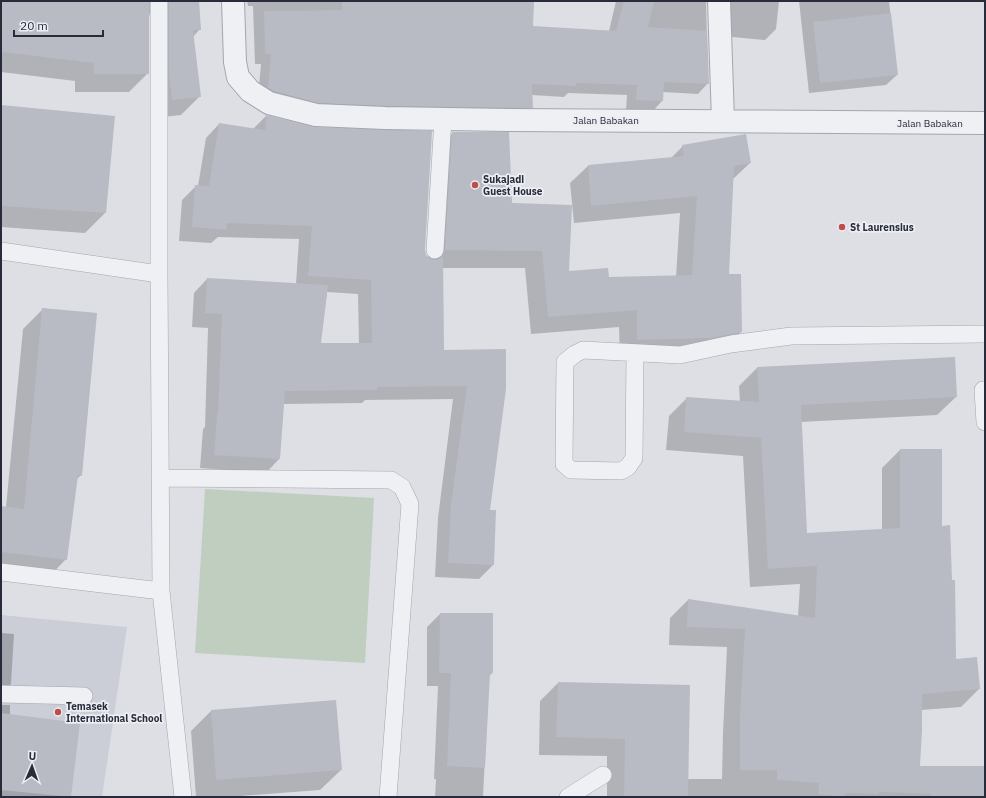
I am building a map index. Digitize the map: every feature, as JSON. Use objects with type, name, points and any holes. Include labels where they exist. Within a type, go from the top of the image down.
[{"type":"street","name":"Jalan Babakan","points":[[233,1],[235,62],[238,77],[250,91],[270,104],[316,116],[443,119],[985,123]]},
{"type":"street","points":[[719,1],[723,121]]},
{"type":"lane","points":[[159,1],[161,591],[183,797]]},
{"type":"lane","points":[[435,250],[443,119]]},
{"type":"lane","points":[[1,251],[159,274]]},
{"type":"lane","points":[[635,353],[634,458],[628,467],[621,471],[571,470],[564,464],[565,362],[583,350],[680,355],[731,344],[791,336],[985,334]]},
{"type":"lane","points":[[982,390],[985,422]]},
{"type":"lane","points":[[160,478],[391,480],[402,487],[410,504],[388,797]]},
{"type":"lane","points":[[1,572],[161,591]]},
{"type":"lane","points":[[1,694],[84,696]]},
{"type":"lane","points":[[568,797],[603,775]]},
{"type":"shaded area","name":"Temasek International School","points":[[1,615],[127,627],[102,797],[1,797]]},
{"type":"green space","points":[[205,489],[374,498],[365,663],[195,653]]},
{"type":"building","points":[[1,1],[149,1],[149,74],[94,74],[94,63],[1,52]]},
{"type":"building","points":[[169,1],[199,1],[201,30],[193,30],[201,97],[172,100],[169,75]]},
{"type":"building","points":[[342,1],[534,1],[533,26],[616,31],[624,1],[654,1],[648,27],[707,31],[709,84],[664,82],[663,101],[636,100],[637,85],[576,83],[576,86],[532,84],[533,108],[385,106],[318,103],[268,88],[271,54],[265,54],[264,11],[342,10]]},
{"type":"building","points":[[891,13],[898,75],[820,83],[813,22]]},
{"type":"building","points":[[1,105],[115,116],[106,213],[1,206]]},
{"type":"building","points":[[266,115],[315,127],[432,131],[425,249],[426,255],[430,259],[435,260],[443,256],[444,350],[506,349],[506,389],[490,510],[496,510],[494,565],[448,563],[451,504],[467,386],[377,387],[377,390],[285,391],[280,459],[214,455],[218,414],[222,314],[205,313],[207,278],[328,285],[321,343],[372,343],[371,280],[308,276],[312,226],[227,223],[226,230],[192,227],[195,185],[209,186],[219,123],[265,130]]},
{"type":"building","points":[[452,132],[509,132],[512,203],[572,205],[569,271],[608,268],[609,277],[692,275],[697,196],[591,206],[588,165],[684,156],[682,145],[746,134],[751,163],[734,166],[729,274],[741,274],[742,332],[710,338],[637,340],[637,310],[548,317],[542,251],[445,250]]},
{"type":"building","points":[[42,308],[97,313],[82,476],[78,475],[67,560],[1,552],[1,506],[24,509]]},
{"type":"building","points":[[955,357],[957,397],[801,405],[807,533],[900,528],[900,449],[942,449],[942,526],[950,525],[952,580],[955,580],[956,659],[977,657],[980,689],[922,694],[920,766],[985,766],[985,797],[931,797],[931,794],[879,792],[879,794],[845,793],[844,797],[818,794],[819,783],[777,780],[777,770],[740,770],[740,714],[745,629],[687,627],[688,599],[815,618],[817,566],[768,569],[761,438],[684,432],[686,397],[759,402],[757,367]]},
{"type":"building","points":[[440,613],[493,613],[493,673],[490,673],[485,768],[447,766],[451,673],[439,673]]},
{"type":"building","points":[[558,682],[690,685],[688,797],[624,797],[625,739],[556,737]]},
{"type":"building","points":[[336,700],[342,770],[216,780],[211,710]]},
{"type":"building","points":[[1,713],[80,723],[71,797],[1,790]]},
{"type":"place","name":"Sukajadi Guest House","points":[[475,185]]},
{"type":"place","name":"St Laurensius","points":[[842,227]]},
{"type":"place","name":"Temasek International School","points":[[58,712]]}]
